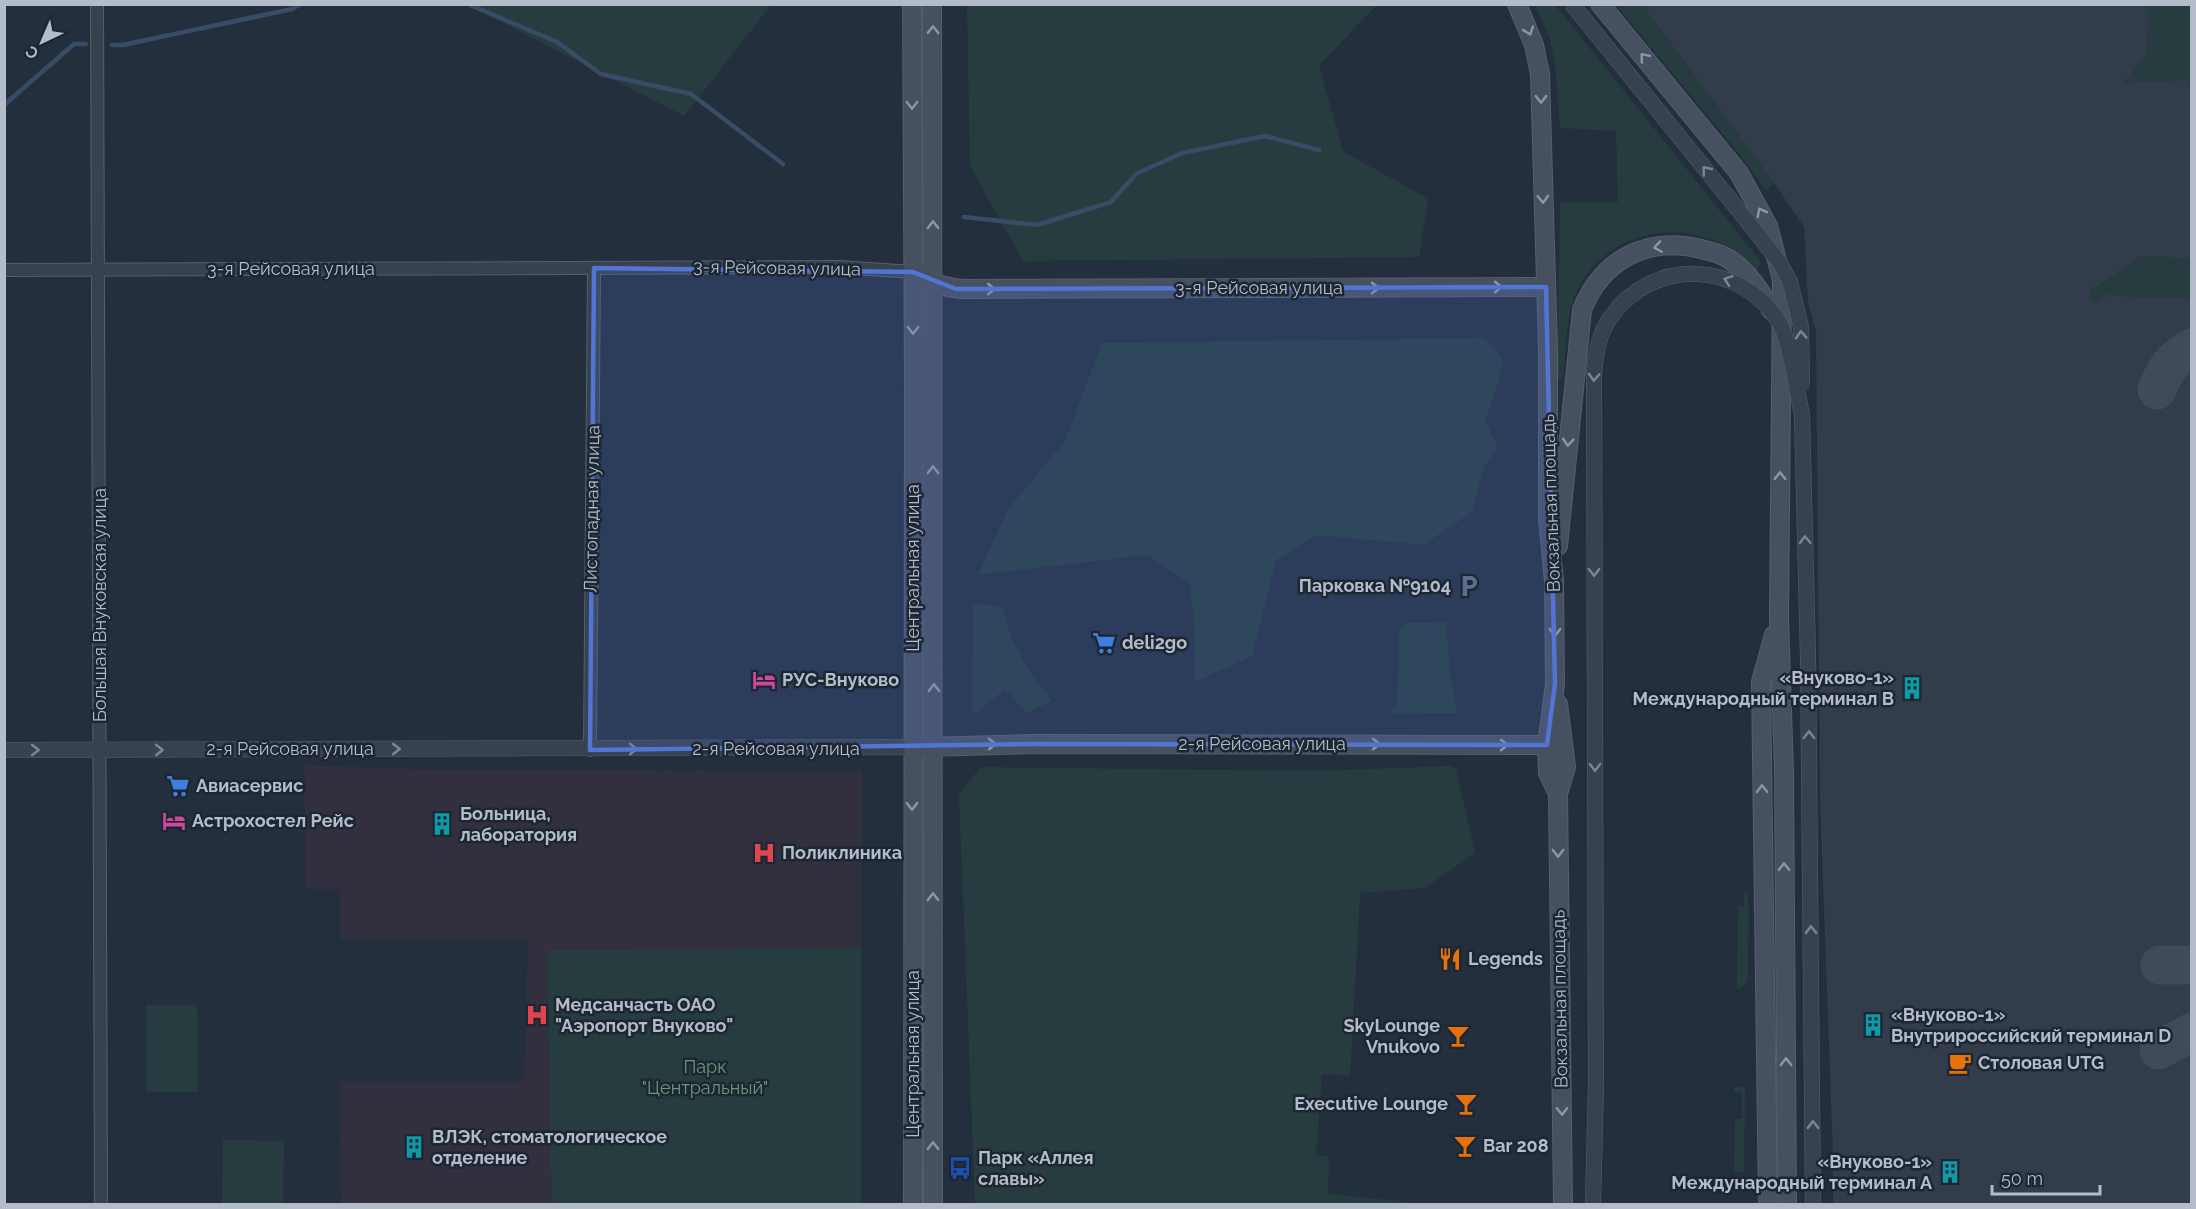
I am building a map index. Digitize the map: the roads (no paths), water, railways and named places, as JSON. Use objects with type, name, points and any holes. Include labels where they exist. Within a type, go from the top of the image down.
[{"type":"main road","name":"Центральная улица","points":[[912,4],[913,1204]]},
{"type":"main road","name":"Центральная улица","points":[[932,4],[933,1204]]},
{"type":"main road","name":"Вокзальная площадь","points":[[1517,4],[1534,45],[1540,74],[1546,287],[1548,520],[1554,581],[1555,684],[1547,745],[1548,773],[1558,794]]},
{"type":"main road","points":[[1600,4],[1739,173],[1768,226],[1782,280],[1779,618],[1784,772],[1787,1204]]},
{"type":"main road","points":[[1554,581],[1582,310],[1593,286],[1602,275],[1627,256],[1660,246],[1685,246],[1719,254],[1726,257],[1748,277],[1764,297],[1782,330]]},
{"type":"main road","name":"3-я Рейсовая улица","points":[[913,272],[933,283],[956,289],[1546,287]]},
{"type":"main road","points":[[1768,1204],[1761,682],[1779,618]]},
{"type":"main road","name":"Вокзальная площадь","points":[[1555,684],[1565,745],[1566,767],[1558,794],[1563,1204]]},
{"type":"main road","name":"2-я Рейсовая улица","points":[[912,747],[1034,744],[1547,745]]},
{"type":"main road","points":[[1765,956],[1785,979]]},
{"type":"street","name":"Большая Внуковская улица","points":[[97,4],[101,1204]]},
{"type":"street","points":[[1572,4],[1779,263],[1790,282],[1801,327],[1808,656],[1814,1204]]},
{"type":"street","name":"3-я Рейсовая улица","points":[[4,270],[839,267],[913,272]]},
{"type":"street","name":"Листопадная улица","points":[[590,750],[594,268]]},
{"type":"street","points":[[1593,1204],[1596,1084],[1594,374],[1597,346],[1611,318],[1626,300],[1642,288],[1665,278],[1686,274],[1724,278],[1750,290],[1780,323],[1802,415]]},
{"type":"street","name":"2-я Рейсовая улица","points":[[4,750],[590,750],[912,747]]},
{"type":"waterway","points":[[112,45],[123,45],[292,9],[300,4]]},
{"type":"waterway","points":[[468,4],[557,42],[601,74],[691,94],[783,164]]},
{"type":"waterway","points":[[4,105],[74,44],[86,44]]},
{"type":"waterway","points":[[964,217],[1037,225],[1111,202],[1136,174],[1182,153],[1265,136],[1319,150]]},
{"type":"place","name":"Парковка №9104","points":[[1469,586]]},
{"type":"place","name":"deli2go","points":[[1104,643]]},
{"type":"place","name":"РУС-Внуково","points":[[764,680]]},
{"type":"place","name":"«Внуково-1» Международный терминал B","points":[[1912,688]]},
{"type":"place","name":"Авиасервис","points":[[178,786]]},
{"type":"place","name":"Астрохостел Рейс","points":[[174,821]]},
{"type":"place","name":"Больница, лаборатория","points":[[442,824]]},
{"type":"place","name":"Поликлиника","points":[[764,853]]},
{"type":"place","name":"Legends","points":[[1450,959]]},
{"type":"place","name":"Медсанчасть ОАО \"Аэропорт Внуково\"","points":[[537,1015]]},
{"type":"place","name":"«Внуково-1» Внутрироссийский терминал D","points":[[1873,1025]]},
{"type":"place","name":"SkyLounge Vnukovo","points":[[1458,1036]]},
{"type":"place","name":"Столовая UTG","points":[[1960,1063]]},
{"type":"place","name":"Executive Lounge","points":[[1466,1104]]},
{"type":"place","name":"Bar 208","points":[[1465,1146]]},
{"type":"place","name":"ВЛЭК, стоматологическое отделение","points":[[414,1147]]},
{"type":"place","name":"Парк «Аллея славы»","points":[[960,1168]]},
{"type":"place","name":"«Внуково-1» Международный терминал А","points":[[1950,1172]]},
{"type":"park label","name":"Парк \"Центральный\"","points":[[705,1077]]}]
